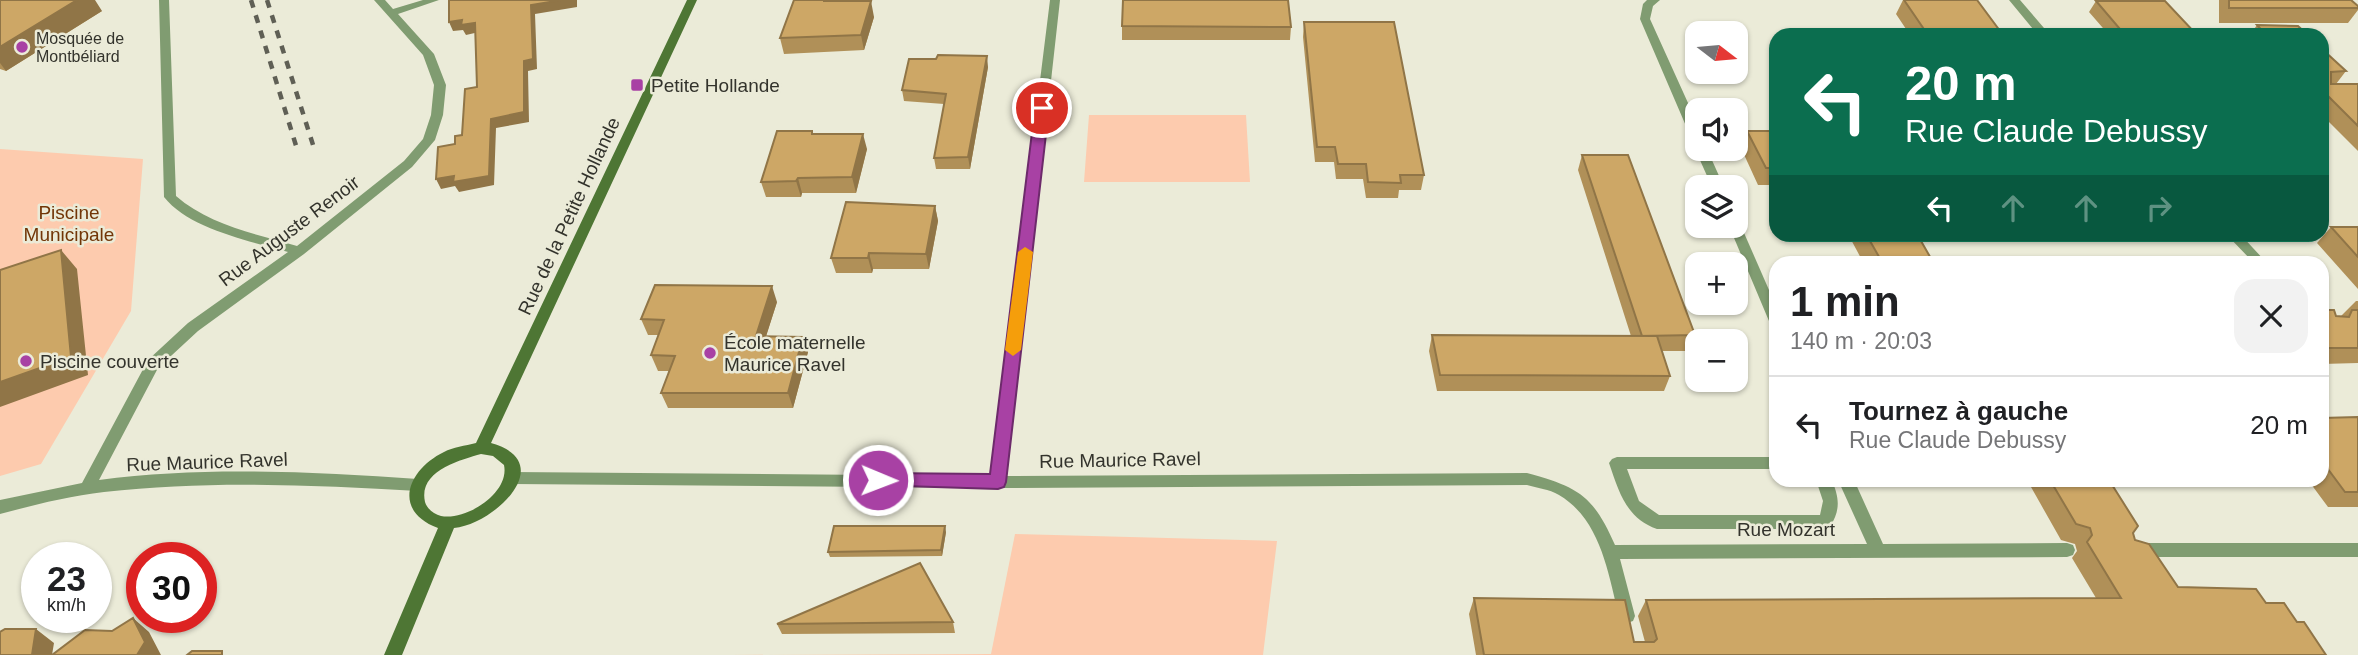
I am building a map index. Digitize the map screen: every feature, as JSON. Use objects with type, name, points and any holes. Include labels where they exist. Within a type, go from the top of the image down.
[{"type":"street","points":[[164,0],[170,197],[178,206],[197,218],[299,251]]},
{"type":"street","name":"Rue Auguste Renoir","points":[[87,488],[153,364],[193,327],[299,251],[408,164],[429,140],[437,116],[440,85],[428,54],[379,0]]},
{"type":"street","points":[[391,13],[434,0]]},
{"type":"street","name":"Rue de la Petite Hollande","points":[[481,448],[692,0]]},
{"type":"street","points":[[998,482],[1055,0]]},
{"type":"street","points":[[1655,0],[1648,4],[1645,19],[1685,110]]},
{"type":"street","points":[[2014,0],[2038,28]]},
{"type":"street","points":[[1740,238],[1769,305]]},
{"type":"street","points":[[2240,242],[2254,256]]},
{"type":"street","points":[[493,449],[510,460],[512,478],[496,503],[473,516],[448,523],[423,516],[416,508],[418,485],[437,463],[459,452],[493,449]]},
{"type":"street","points":[[1769,463],[1617,463],[1631,502],[1640,514],[1657,522],[1824,522],[1833,503],[1827,487]]},
{"type":"street","name":"Rue Maurice Ravel","points":[[512,478],[998,482],[1527,479],[1567,491],[1592,514],[1611,552]]},
{"type":"street","name":"Rue Maurice Ravel","points":[[0,507],[34,497],[87,488],[180,480],[318,479],[418,485]]},
{"type":"street","points":[[1849,487],[1878,551]]},
{"type":"street","points":[[393,655],[448,523]]},
{"type":"street","name":"Rue Mozart","points":[[1611,552],[2067,550]]},
{"type":"street","points":[[2128,550],[2358,550]]},
{"type":"street","points":[[1611,552],[1631,629]]},
{"type":"green space","points":[[1089,115],[1246,115],[1250,182],[1084,182]]},
{"type":"green space","name":"Piscine Municipale","points":[[0,149],[143,159],[131,311],[41,464],[0,476]]},
{"type":"green space","points":[[1015,534],[1277,541],[1263,655],[731,655],[991,654]]},
{"type":"building","points":[[0,0],[77,0],[0,47]]},
{"type":"building","points":[[449,0],[562,0],[531,5],[533,59],[524,61],[524,112],[491,119],[489,176],[453,182],[454,176],[436,179],[438,147],[455,144],[455,136],[462,135],[465,89],[477,87],[475,23],[461,25],[462,20],[449,22]]},
{"type":"building","points":[[794,0],[871,1],[861,35],[780,38]]},
{"type":"building","points":[[1123,0],[1288,0],[1291,27],[1122,26]]},
{"type":"building","points":[[1904,0],[1977,0],[1998,28],[1923,28]]},
{"type":"building","points":[[2229,0],[2351,0],[2358,8],[2229,8]]},
{"type":"building","points":[[2096,1],[2165,1],[2190,28],[2119,28]]},
{"type":"building","points":[[1304,22],[1394,22],[1424,175],[1400,175],[1401,183],[1368,182],[1366,164],[1338,164],[1335,147],[1317,147]]},
{"type":"building","points":[[2257,25],[2300,28],[2260,28]]},
{"type":"building","points":[[938,55],[987,56],[968,157],[934,158],[946,94],[902,90],[909,59],[936,59]]},
{"type":"building","points":[[2329,55],[2346,71],[2331,72],[2331,84],[2358,84],[2358,126],[2329,97]]},
{"type":"building","points":[[777,131],[863,134],[852,177],[761,182]]},
{"type":"building","points":[[1748,131],[1769,131],[1769,168],[1766,168]]},
{"type":"building","points":[[1582,155],[1628,155],[1685,308],[1685,315],[1688,315],[1693,329],[1685,329],[1685,335],[1642,336]]},
{"type":"building","points":[[846,202],[935,206],[926,254],[869,253],[868,258],[831,258]]},
{"type":"building","points":[[2331,227],[2358,227],[2358,257]]},
{"type":"building","points":[[1871,242],[1922,242],[1930,256],[1879,256]]},
{"type":"building","name":"Piscine couverte","points":[[61,250],[71,357],[0,382],[0,270]]},
{"type":"building","points":[[655,285],[772,286],[756,336],[803,337],[788,393],[661,393],[675,356],[651,355],[664,320],[641,319]]},
{"type":"building","points":[[2329,310],[2334,310],[2336,316],[2349,317],[2352,310],[2358,310],[2358,348],[2329,348]]},
{"type":"building","points":[[1432,335],[1657,336],[1670,376],[1440,375]]},
{"type":"building","points":[[2358,417],[2358,492],[2345,492],[2329,470],[2329,418]]},
{"type":"building","points":[[2054,487],[2113,487],[2138,526],[2133,533],[2135,540],[2149,544],[2178,587],[2256,589],[2266,603],[2284,603],[2297,622],[2304,622],[2326,655],[1484,655],[1474,598],[1625,600],[1634,642],[1654,642],[1657,639],[1646,600],[2121,598],[2087,542],[2092,535],[2090,528],[2076,524]]},
{"type":"building","points":[[834,526],[945,526],[941,550],[828,552]]},
{"type":"building","points":[[920,563],[953,622],[777,624]]},
{"type":"building","points":[[126,622],[126,633],[140,633],[145,642],[137,655],[52,655],[81,633],[112,631]]},
{"type":"building","points":[[5,629],[21,629],[21,633],[35,633],[32,655],[0,655],[0,632]]},
{"type":"building","points":[[192,651],[222,651],[222,655],[187,655]]},
{"type":"railway","points":[[251,0],[298,152]]},
{"type":"railway","points":[[267,0],[314,148]]},
{"type":"slow traffic","points":[[1013,350],[1025,252]]},
{"type":"place","name":"Mosquée de Montbéliard","points":[[22,47]]},
{"type":"place","name":"Petite Hollande","points":[[637,85]]},
{"type":"place","name":"École maternelle Maurice Ravel","points":[[710,353]]},
{"type":"place","name":"Piscine couverte","points":[[26,361]]},
{"type":"route","points":[[878,480],[998,482],[1042,108]]}]
